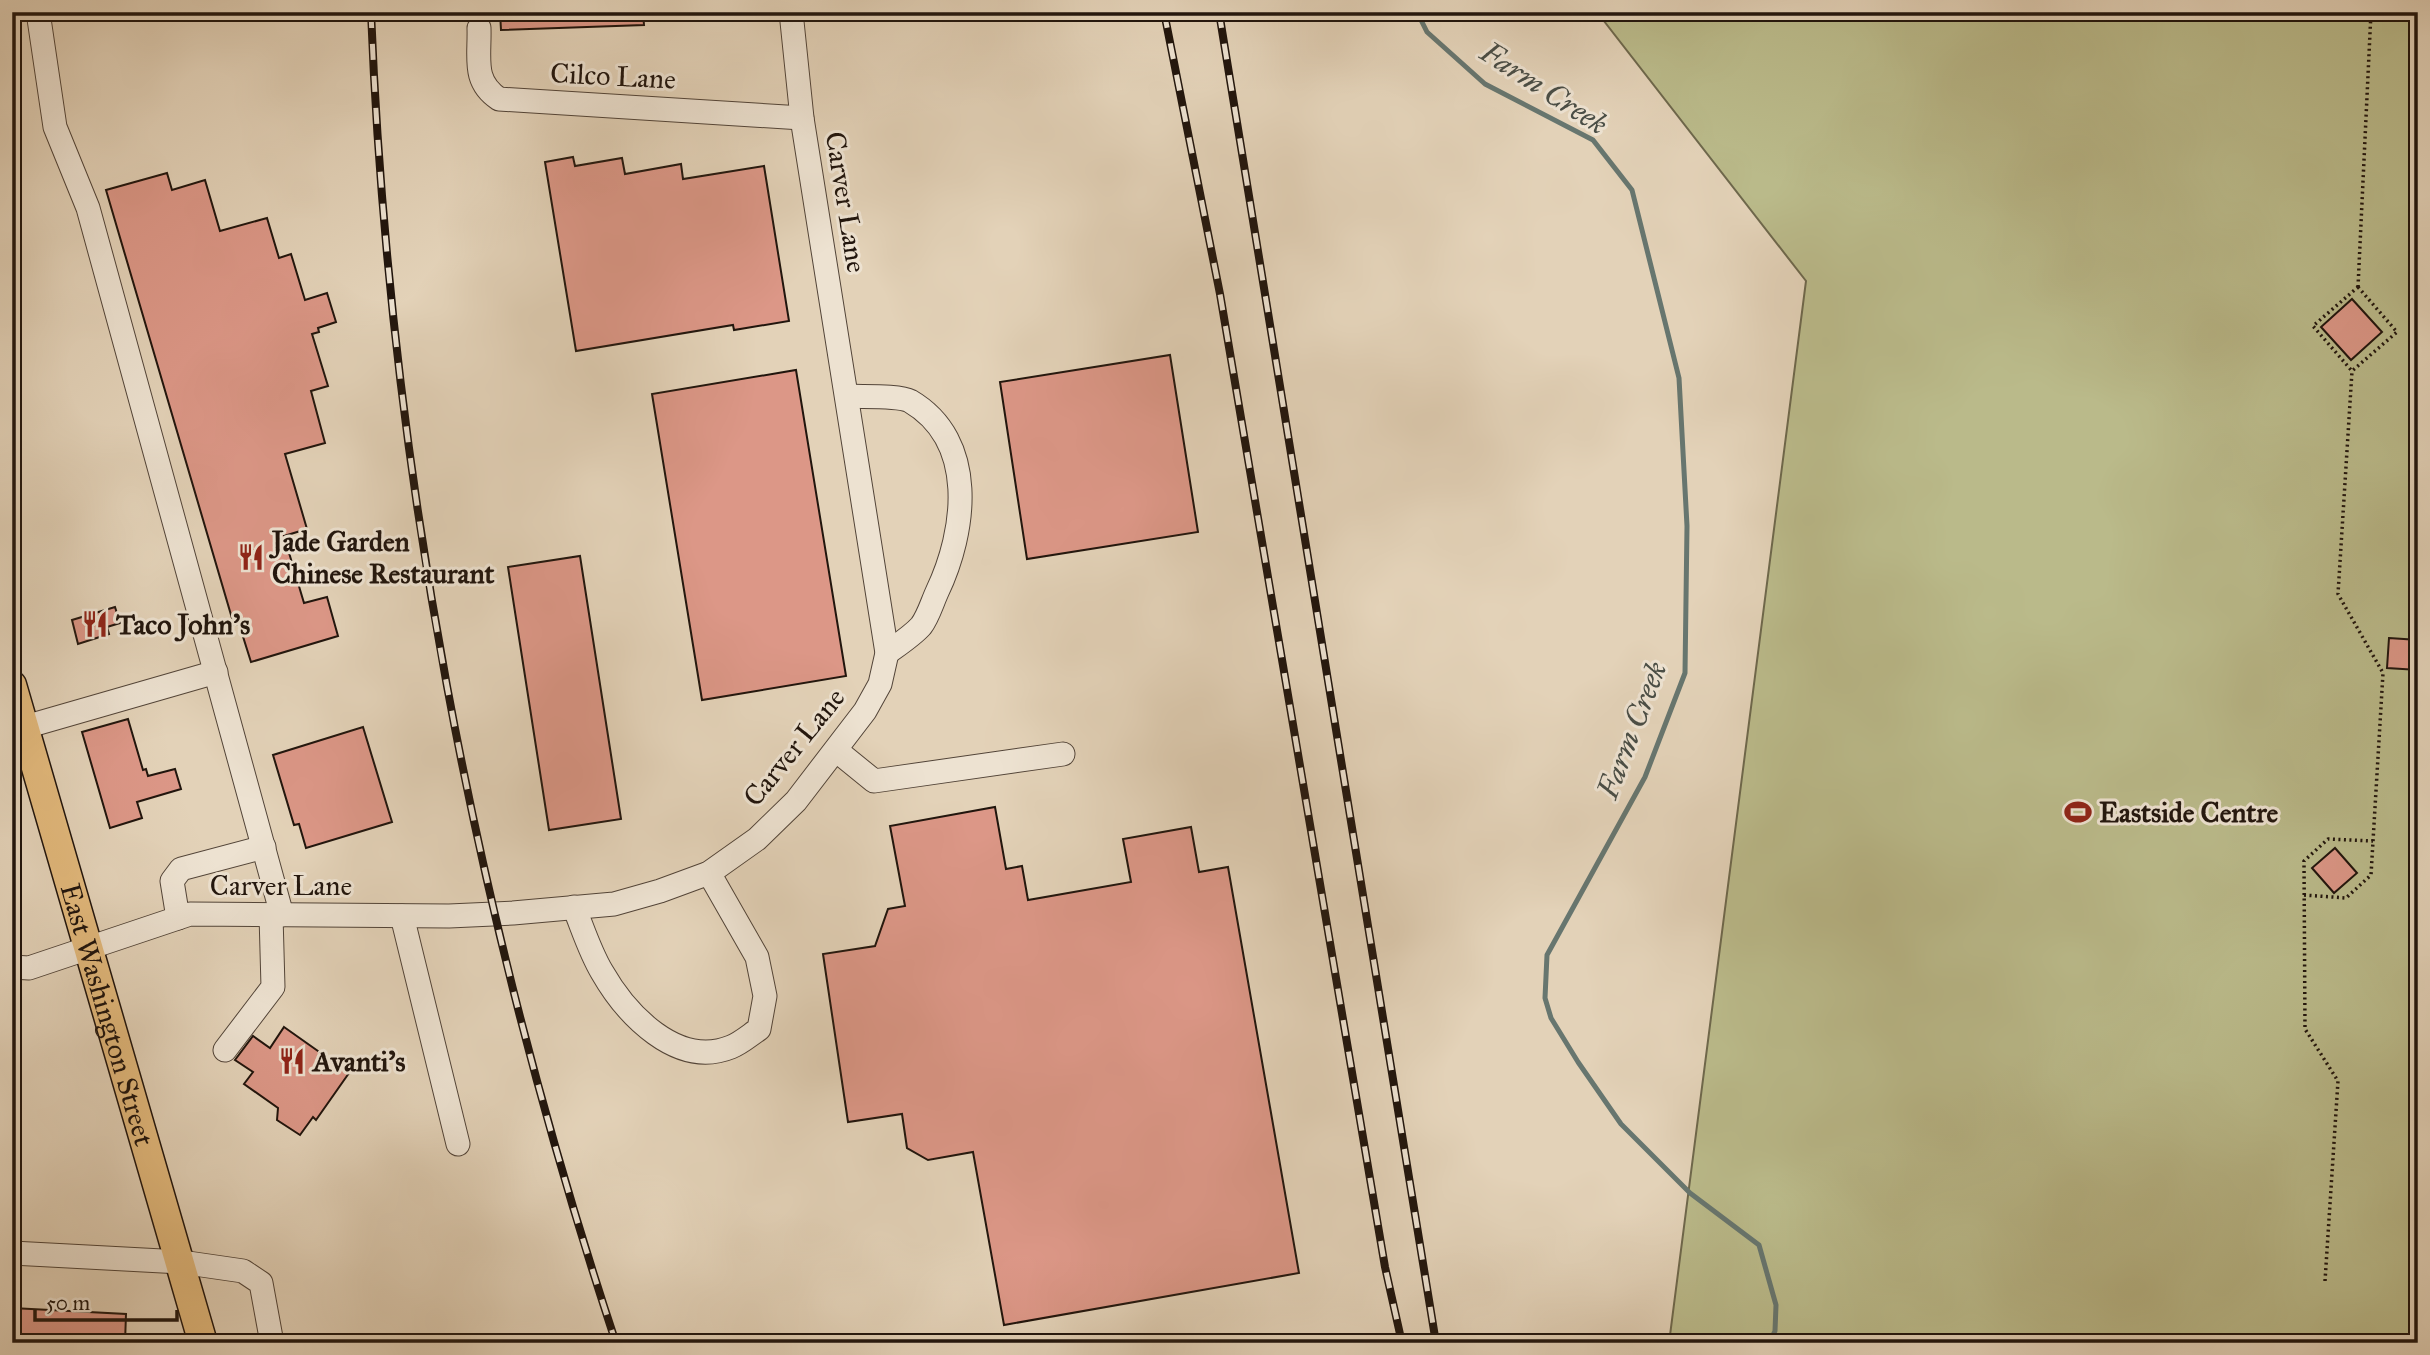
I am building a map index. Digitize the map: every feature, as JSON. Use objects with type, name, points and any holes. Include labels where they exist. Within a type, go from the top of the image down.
[{"type":"main road","name":"East Washington Street","points":[[13,693],[90,948],[203,1343]]},
{"type":"street","points":[[38,12],[55,127],[88,208],[264,848],[277,915],[273,987],[226,1049]]},
{"type":"street","name":"Carver Lane","points":[[12,967],[29,968],[190,915],[449,916],[614,904],[709,873],[757,839],[796,801],[837,751],[880,684],[887,653],[802,118],[791,12]]},
{"type":"street","name":"Cilco Lane","points":[[480,29],[480,77],[485,90],[499,99],[802,118]]},
{"type":"street","points":[[847,396],[908,399],[940,426],[956,455],[961,500],[957,540],[948,569],[921,626],[887,653]]},
{"type":"street","points":[[25,727],[216,672]]},
{"type":"street","points":[[837,751],[874,781],[1063,754]]},
{"type":"street","points":[[178,918],[172,881],[181,869],[264,848]]},
{"type":"street","points":[[574,907],[602,973],[651,1033],[677,1047],[702,1050],[730,1047],[758,1029],[765,996],[757,957],[709,873]]},
{"type":"street","points":[[402,916],[458,1144]]},
{"type":"street","points":[[12,1253],[181,1262],[243,1271],[261,1283],[272,1343]]},
{"type":"path","points":[[2352,371],[2397,332],[2358,287],[2371,12]]},
{"type":"path","points":[[2304,895],[2346,898],[2371,875],[2382,673],[2338,594],[2352,371],[2313,327],[2358,287]]},
{"type":"path","points":[[2325,1281],[2338,1081],[2305,1029],[2304,861],[2328,839],[2373,841]]},
{"type":"green space","name":"Eastside Centre","points":[[1597,12],[2418,12],[2418,1343],[1669,1343],[1806,281]]},
{"type":"building","points":[[500,12],[643,12],[644,25],[501,30]]},
{"type":"building","points":[[573,157],[575,166],[622,158],[625,174],[681,164],[683,179],[764,166],[789,321],[734,330],[733,325],[576,351],[545,162]]},
{"type":"building","points":[[167,173],[172,190],[205,180],[220,231],[267,218],[279,258],[291,254],[305,300],[327,293],[336,322],[318,328],[319,332],[312,334],[328,386],[311,391],[325,443],[285,454],[307,529],[284,536],[304,603],[327,597],[338,636],[251,662],[239,624],[234,625],[106,190]]},
{"type":"building","points":[[2352,299],[2382,332],[2351,360],[2321,327]]},
{"type":"building","points":[[1170,355],[1198,532],[1027,559],[1000,382]]},
{"type":"building","points":[[796,370],[846,676],[702,700],[652,394]]},
{"type":"building","points":[[580,556],[621,819],[549,830],[508,567]]},
{"type":"building","points":[[115,607],[120,623],[107,627],[109,634],[78,644],[72,620]]},
{"type":"building","points":[[2389,638],[2418,640],[2418,670],[2387,668]]},
{"type":"building","points":[[128,719],[143,770],[146,769],[148,776],[175,769],[181,789],[137,802],[142,818],[110,828],[82,732]]},
{"type":"building","points":[[363,727],[392,822],[306,848],[299,824],[294,825],[273,755]]},
{"type":"building","points":[[995,807],[1006,869],[1022,866],[1028,900],[1131,882],[1123,839],[1191,827],[1199,872],[1228,867],[1299,1273],[1004,1325],[973,1152],[928,1160],[907,1148],[902,1114],[848,1122],[823,954],[875,946],[888,909],[905,906],[890,826]]},
{"type":"building","points":[[2335,848],[2357,873],[2334,893],[2312,868]]},
{"type":"building","points":[[284,1027],[349,1073],[316,1120],[313,1117],[300,1135],[277,1120],[278,1108],[244,1084],[253,1072],[235,1060],[253,1036],[270,1048]]},
{"type":"building","points":[[12,1308],[126,1314],[125,1343],[12,1343]]},
{"type":"waterway","name":"Farm Creek","points":[[1417,12],[1427,32],[1485,84],[1593,140],[1632,190],[1679,378],[1687,526],[1685,673],[1645,777],[1547,955],[1545,998],[1551,1018],[1621,1124],[1690,1193],[1759,1245],[1776,1305],[1775,1331],[1769,1343]]},
{"type":"railway","points":[[371,12],[381,181],[397,350],[419,518],[447,686],[481,853],[520,1018],[565,1181],[616,1343]]},
{"type":"railway","points":[[1164,12],[1220,294],[1385,1267],[1402,1343]]},
{"type":"railway","points":[[1219,12],[1436,1343]]},
{"type":"place","name":"Jade Garden Chinese Restaurant","points":[[251,557]]},
{"type":"place","name":"Taco John's","points":[[95,624]]},
{"type":"place","name":"Eastside Centre","points":[[2078,812]]},
{"type":"place","name":"Avanti's","points":[[292,1061]]}]
